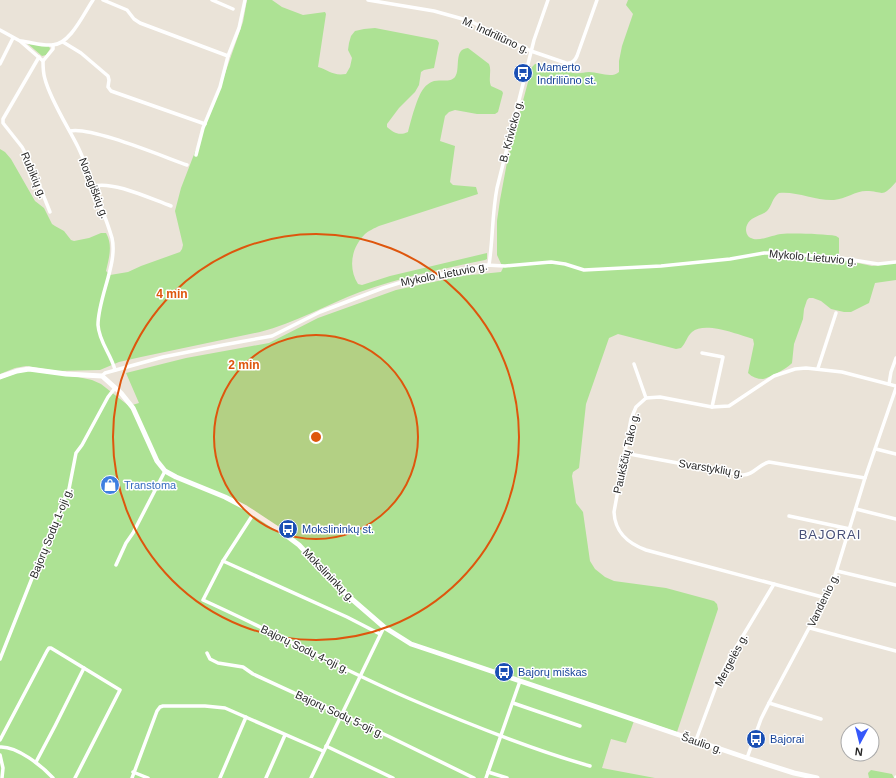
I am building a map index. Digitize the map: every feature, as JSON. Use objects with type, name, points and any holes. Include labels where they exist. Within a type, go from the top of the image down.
[{"type":"street","points":[[0,30],[20,41],[53,45],[62,42],[77,25],[93,0]]},
{"type":"street","points":[[103,0],[124,8],[140,23],[228,56]]},
{"type":"street","points":[[212,0],[234,9]]},
{"type":"street","points":[[196,155],[205,124],[220,87],[228,56],[239,28],[245,0]]},
{"type":"street","name":"M. Indriliūno g.","points":[[368,0],[434,11],[460,18],[479,25],[531,51],[570,64],[576,60],[597,0]]},
{"type":"street","name":"B. Krivicko g.","points":[[489,265],[492,248],[495,199],[531,51],[548,0]]},
{"type":"street","points":[[0,64],[13,38]]},
{"type":"street","points":[[20,41],[43,60],[52,50],[53,45]]},
{"type":"street","points":[[62,42],[81,53],[108,76],[108,87],[111,91],[205,124]]},
{"type":"street","name":"Rubikių g.","points":[[39,57],[3,120],[3,123],[22,147],[30,162],[50,212]]},
{"type":"street","name":"Noragiškių g.","points":[[43,60],[46,83],[70,131],[94,186],[112,239],[113,251],[101,302],[98,325],[100,338],[104,347],[109,352],[115,370]]},
{"type":"street","points":[[70,131],[75,130],[96,133],[187,165]]},
{"type":"street","points":[[94,186],[102,185],[126,189],[171,206]]},
{"type":"street","name":"Mykolo Lietuvio g.","points":[[102,376],[105,373],[163,357],[272,336],[320,312],[383,288],[418,278],[489,265],[505,266],[551,262],[584,270],[669,265],[730,259],[764,253],[841,258],[878,264],[896,262]]},
{"type":"street","points":[[818,368],[836,313]]},
{"type":"street","points":[[702,353],[723,357],[712,407]]},
{"type":"street","points":[[889,384],[896,358]]},
{"type":"street","points":[[634,364],[646,398],[660,397],[712,407],[729,406],[774,376],[795,369],[818,368],[842,372],[889,384],[896,389]]},
{"type":"street","points":[[0,377],[17,371],[29,370],[102,376],[133,408],[157,461],[165,471],[126,543],[116,565]]},
{"type":"street","name":"Bajorų Sodų 1-oji g.","points":[[0,659],[57,515],[67,496],[76,453],[82,445],[108,397],[115,388]]},
{"type":"street","name":"Vandenio g.","points":[[747,758],[761,719],[826,598],[837,571],[865,478],[896,389]]},
{"type":"street","name":"Paukščių Tako g.","points":[[646,398],[639,403],[631,419],[614,512],[614,518],[618,529],[626,540],[646,550],[826,598]]},
{"type":"street","points":[[876,449],[896,454]]},
{"type":"street","name":"Svarstyklių g.","points":[[624,453],[742,475],[748,475],[764,463],[769,462],[865,478]]},
{"type":"street","name":"Mokslininkų g.","points":[[165,471],[225,497],[254,513],[293,539],[339,588],[384,627],[411,644],[589,704]]},
{"type":"street","points":[[856,509],[896,519]]},
{"type":"street","name":"Bajorų Sodų 4-oji g.","points":[[254,513],[223,561],[203,600],[408,698],[548,754],[590,766]]},
{"type":"street","points":[[789,516],[850,529]]},
{"type":"street","points":[[223,561],[347,617],[380,634]]},
{"type":"street","points":[[837,571],[896,585]]},
{"type":"street","name":"Mergelės g.","points":[[696,740],[718,681],[729,659],[774,584]]},
{"type":"street","points":[[312,778],[323,751],[384,627]]},
{"type":"street","points":[[810,628],[896,650]]},
{"type":"street","points":[[0,740],[49,648],[51,648],[120,690],[75,778]]},
{"type":"street","name":"Bajorų Sodų 5-oji g.","points":[[207,652],[210,659],[218,663],[243,667],[253,674],[474,778]]},
{"type":"street","points":[[36,762],[84,668]]},
{"type":"street","points":[[486,778],[520,681]]},
{"type":"street","points":[[769,703],[821,719]]},
{"type":"street","points":[[512,704],[580,726]]},
{"type":"street","name":"Šaulio g.","points":[[589,704],[747,758],[794,773],[817,778]]},
{"type":"street","points":[[132,778],[157,711],[163,706],[212,706],[225,708],[323,751]]},
{"type":"street","points":[[220,778],[246,717]]},
{"type":"street","points":[[266,778],[285,735]]},
{"type":"street","points":[[326,746],[393,778]]},
{"type":"street","points":[[0,747],[8,748],[36,762],[53,778]]},
{"type":"street","points":[[0,755],[3,768],[2,778]]},
{"type":"street","points":[[133,772],[148,778]]},
{"type":"street","points":[[488,772],[507,778]]},
{"type":"green space","points":[[247,0],[272,0],[282,7],[303,15],[325,12],[326,14],[318,67],[337,74],[346,74],[350,67],[352,58],[348,50],[351,36],[355,31],[375,28],[437,40],[439,43],[434,68],[421,72],[419,85],[415,92],[399,108],[387,124],[387,127],[397,133],[402,134],[408,132],[421,92],[426,86],[436,80],[450,80],[455,77],[460,52],[463,49],[468,48],[489,64],[491,86],[502,91],[503,93],[498,112],[495,114],[477,114],[455,110],[449,112],[445,116],[440,141],[455,146],[450,182],[453,185],[476,187],[478,194],[379,226],[370,231],[365,234],[357,245],[352,258],[352,265],[358,284],[362,285],[390,276],[487,253],[487,259],[422,274],[375,287],[347,297],[286,324],[260,332],[119,362],[100,370],[57,371],[26,366],[15,368],[0,374],[0,149],[11,159],[35,201],[44,208],[52,224],[64,231],[71,240],[74,241],[89,238],[101,233],[106,233],[110,247],[106,271],[110,275],[128,272],[180,252],[183,245],[175,211],[181,188],[222,82],[243,22]]},
{"type":"green space","points":[[628,0],[896,0],[896,182],[888,191],[882,193],[862,191],[834,200],[820,199],[793,193],[779,193],[765,213],[748,222],[746,230],[748,236],[754,239],[787,234],[817,234],[836,236],[839,238],[839,259],[872,266],[896,263],[896,280],[875,283],[869,303],[851,312],[831,309],[821,301],[809,298],[804,309],[803,319],[794,344],[792,363],[770,377],[763,379],[755,378],[748,373],[754,344],[753,339],[722,330],[705,328],[692,332],[681,348],[676,349],[618,334],[609,338],[586,404],[579,468],[573,472],[572,476],[576,503],[583,512],[590,561],[595,569],[605,577],[614,581],[666,588],[714,601],[717,604],[718,609],[677,732],[635,718],[626,743],[611,739],[602,768],[655,778],[0,778],[0,379],[28,371],[78,377],[92,380],[101,384],[129,406],[139,403],[126,373],[186,358],[269,343],[318,318],[396,290],[461,276],[501,272],[503,268],[497,255],[497,221],[500,200],[508,157],[532,67],[535,64],[545,64],[576,73],[593,72],[612,75],[619,72],[619,61],[622,46],[633,14],[626,5]]},
{"type":"green space","points":[[28,44],[49,46],[50,49],[46,55],[42,56]]},
{"type":"green space","points":[[871,770],[892,774],[894,778],[869,778],[868,773]]},
{"type":"place","name":"Mamerto Indriliūno st.","points":[[523,73]]},
{"type":"place","name":"Transtoma","points":[[110,485]]},
{"type":"place","name":"Mokslininkų st.","points":[[288,529]]},
{"type":"place","name":"Bajorų miškas","points":[[504,672]]},
{"type":"place","name":"Bajorai","points":[[756,739]]},
{"type":"district","name":"BAJORAI","points":[[830,534]]}]
